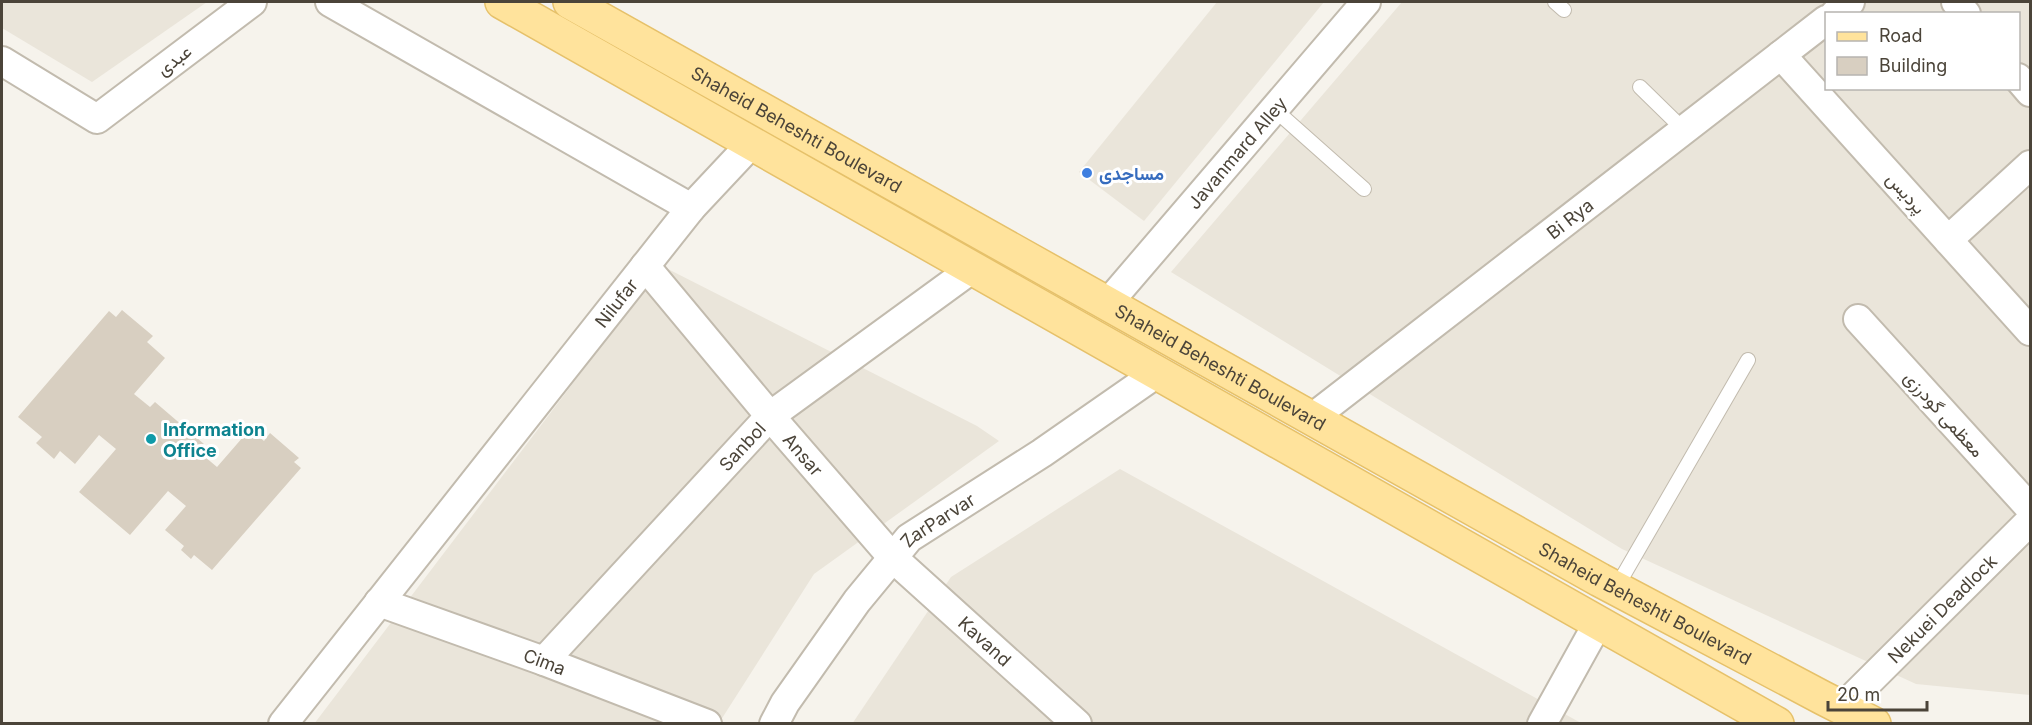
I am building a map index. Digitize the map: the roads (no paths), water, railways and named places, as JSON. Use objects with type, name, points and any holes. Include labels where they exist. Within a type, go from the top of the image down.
[{"type":"main road","name":"Shaheid Beheshti Boulevard","points":[[502,2],[1777,723]]},
{"type":"main road","name":"Shaheid Beheshti Boulevard","points":[[570,2],[1616,588],[1874,723]]},
{"type":"street","name":"عبدی","points":[[2,61],[97,119],[252,2]]},
{"type":"street","points":[[330,2],[691,208]]},
{"type":"street","name":"Javanmard Alley","points":[[1108,303],[1366,2]]},
{"type":"street","points":[[1837,12],[1850,2]]},
{"type":"street","name":"Bi Rya","points":[[1312,418],[1825,22]]},
{"type":"street","name":"پردیس","points":[[1781,55],[2031,331]]},
{"type":"street","points":[[2020,79],[2031,92]]},
{"type":"street","name":"Nilufar","points":[[283,723],[691,208],[752,143]]},
{"type":"street","points":[[1948,240],[2031,165]]},
{"type":"street","name":"Ansar","points":[[645,266],[770,416],[893,558]]},
{"type":"street","name":"Sanbol","points":[[544,660],[770,416],[973,268]]},
{"type":"street","name":"معظمی گودرزی","points":[[1858,319],[2031,508]]},
{"type":"street","name":"ZarParvar","points":[[774,723],[857,601],[909,538],[1042,453],[1157,373]]},
{"type":"street","name":"Nekuei Deadlock","points":[[1842,708],[2024,528]]},
{"type":"street","name":"Kavand","points":[[893,558],[1077,723]]},
{"type":"street","name":"Cima","points":[[379,602],[544,660],[707,723]]},
{"type":"street","points":[[1542,723],[1598,623]]},
{"type":"lane","points":[[1640,87],[1684,130]]},
{"type":"lane","points":[[1274,109],[1364,189]]},
{"type":"lane","points":[[1616,588],[1749,360]]},
{"type":"place","name":"مساجدی","points":[[1087,173]]},
{"type":"place","name":"Information Office","points":[[151,439]]}]
